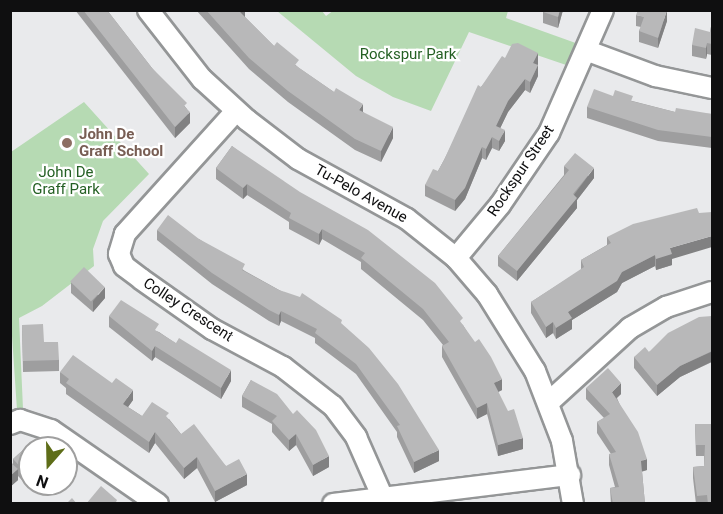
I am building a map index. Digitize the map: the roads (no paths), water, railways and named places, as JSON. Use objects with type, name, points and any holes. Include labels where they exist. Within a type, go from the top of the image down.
[{"type":"street","name":"Tu-Pelo Avenue","points":[[148,10],[192,68],[236,111],[292,154],[391,209],[456,258],[519,340],[549,402],[570,475],[573,504]]},
{"type":"street","name":"Rockspur Street","points":[[456,258],[500,206],[549,133],[588,51],[603,10]]},
{"type":"street","points":[[588,51],[655,76],[712,88]]},
{"type":"street","name":"Colley Crescent","points":[[236,111],[125,234],[119,254],[124,266],[141,279],[212,329],[283,367],[333,406],[356,437],[382,496]]},
{"type":"street","points":[[549,402],[630,328],[666,308],[712,292]]},
{"type":"street","points":[[10,424],[20,420],[51,430],[158,504]]},
{"type":"street","points":[[333,504],[382,496],[570,475]]},
{"type":"place","name":"John De Graff School","points":[[67,143]]},
{"type":"park label","name":"Rockspur Park","points":[[408,55]]},
{"type":"park label","name":"John De Graff Park","points":[[66,180]]}]
